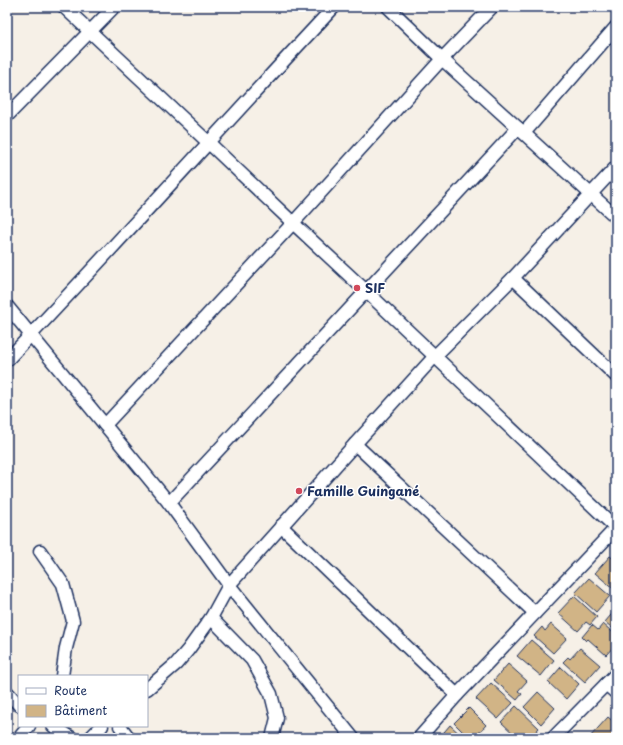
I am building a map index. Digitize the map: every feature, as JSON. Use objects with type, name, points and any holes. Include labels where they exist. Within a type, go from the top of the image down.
[{"type":"street","points":[[64,7],[616,528],[457,695],[419,738]]},
{"type":"street","points":[[7,116],[114,7]]},
{"type":"street","points":[[7,360],[334,7]]},
{"type":"street","points":[[388,7],[442,59],[616,217]]},
{"type":"street","points":[[105,425],[293,223],[442,59],[492,7]]},
{"type":"street","points":[[169,503],[521,130],[616,27]]},
{"type":"street","points":[[148,688],[176,664],[188,650],[211,618],[229,585],[354,444],[435,356],[513,278],[616,167]]},
{"type":"street","points":[[513,278],[616,376]]},
{"type":"street","points":[[7,306],[169,503],[229,585],[354,738]]},
{"type":"street","points":[[354,444],[535,613]]},
{"type":"street","points":[[281,526],[457,695]]},
{"type":"street","points":[[40,551],[63,584],[73,621],[66,648],[62,675]]},
{"type":"street","points":[[211,618],[252,660],[271,694],[277,718],[272,738]]},
{"type":"street","points":[[553,738],[616,674]]},
{"type":"street","points":[[606,684],[616,693]]},
{"type":"street","points":[[7,692],[18,704]]},
{"type":"street","points":[[19,738],[28,727]]},
{"type":"street","points":[[55,727],[72,738]]},
{"type":"street","points":[[90,738],[101,727]]},
{"type":"street","points":[[121,727],[129,738]]},
{"type":"building","points":[[610,556],[616,561],[615,590],[595,573]]},
{"type":"building","points":[[589,578],[610,596],[596,612],[575,593]]},
{"type":"building","points":[[574,596],[597,617],[590,625],[586,622],[578,631],[558,613]]},
{"type":"building","points":[[616,609],[616,631],[605,622]]},
{"type":"building","points":[[551,624],[567,638],[553,653],[534,636],[542,627],[545,631]]},
{"type":"building","points":[[603,624],[616,635],[616,644],[606,655],[588,639],[586,641],[582,637],[592,625],[598,630]]},
{"type":"building","points":[[531,640],[554,660],[541,676],[517,656]]},
{"type":"building","points":[[580,648],[600,665],[585,682],[563,662],[568,657],[570,659]]},
{"type":"building","points":[[508,664],[527,681],[518,691],[522,694],[517,700],[494,680]]},
{"type":"building","points":[[561,667],[579,684],[566,699],[548,682]]},
{"type":"building","points":[[491,683],[513,703],[498,719],[476,699]]},
{"type":"building","points":[[538,692],[555,708],[541,724],[524,707]]},
{"type":"building","points":[[516,706],[539,728],[530,738],[518,738],[501,722]]},
{"type":"building","points":[[469,708],[486,725],[474,738],[469,738],[454,723]]},
{"type":"building","points":[[608,717],[616,724],[616,738],[589,738]]},
{"type":"building","points":[[450,725],[464,738],[439,738]]},
{"type":"place","name":"SIF","points":[[357,288]]},
{"type":"place","name":"Famille Guingané","points":[[299,491]]}]
